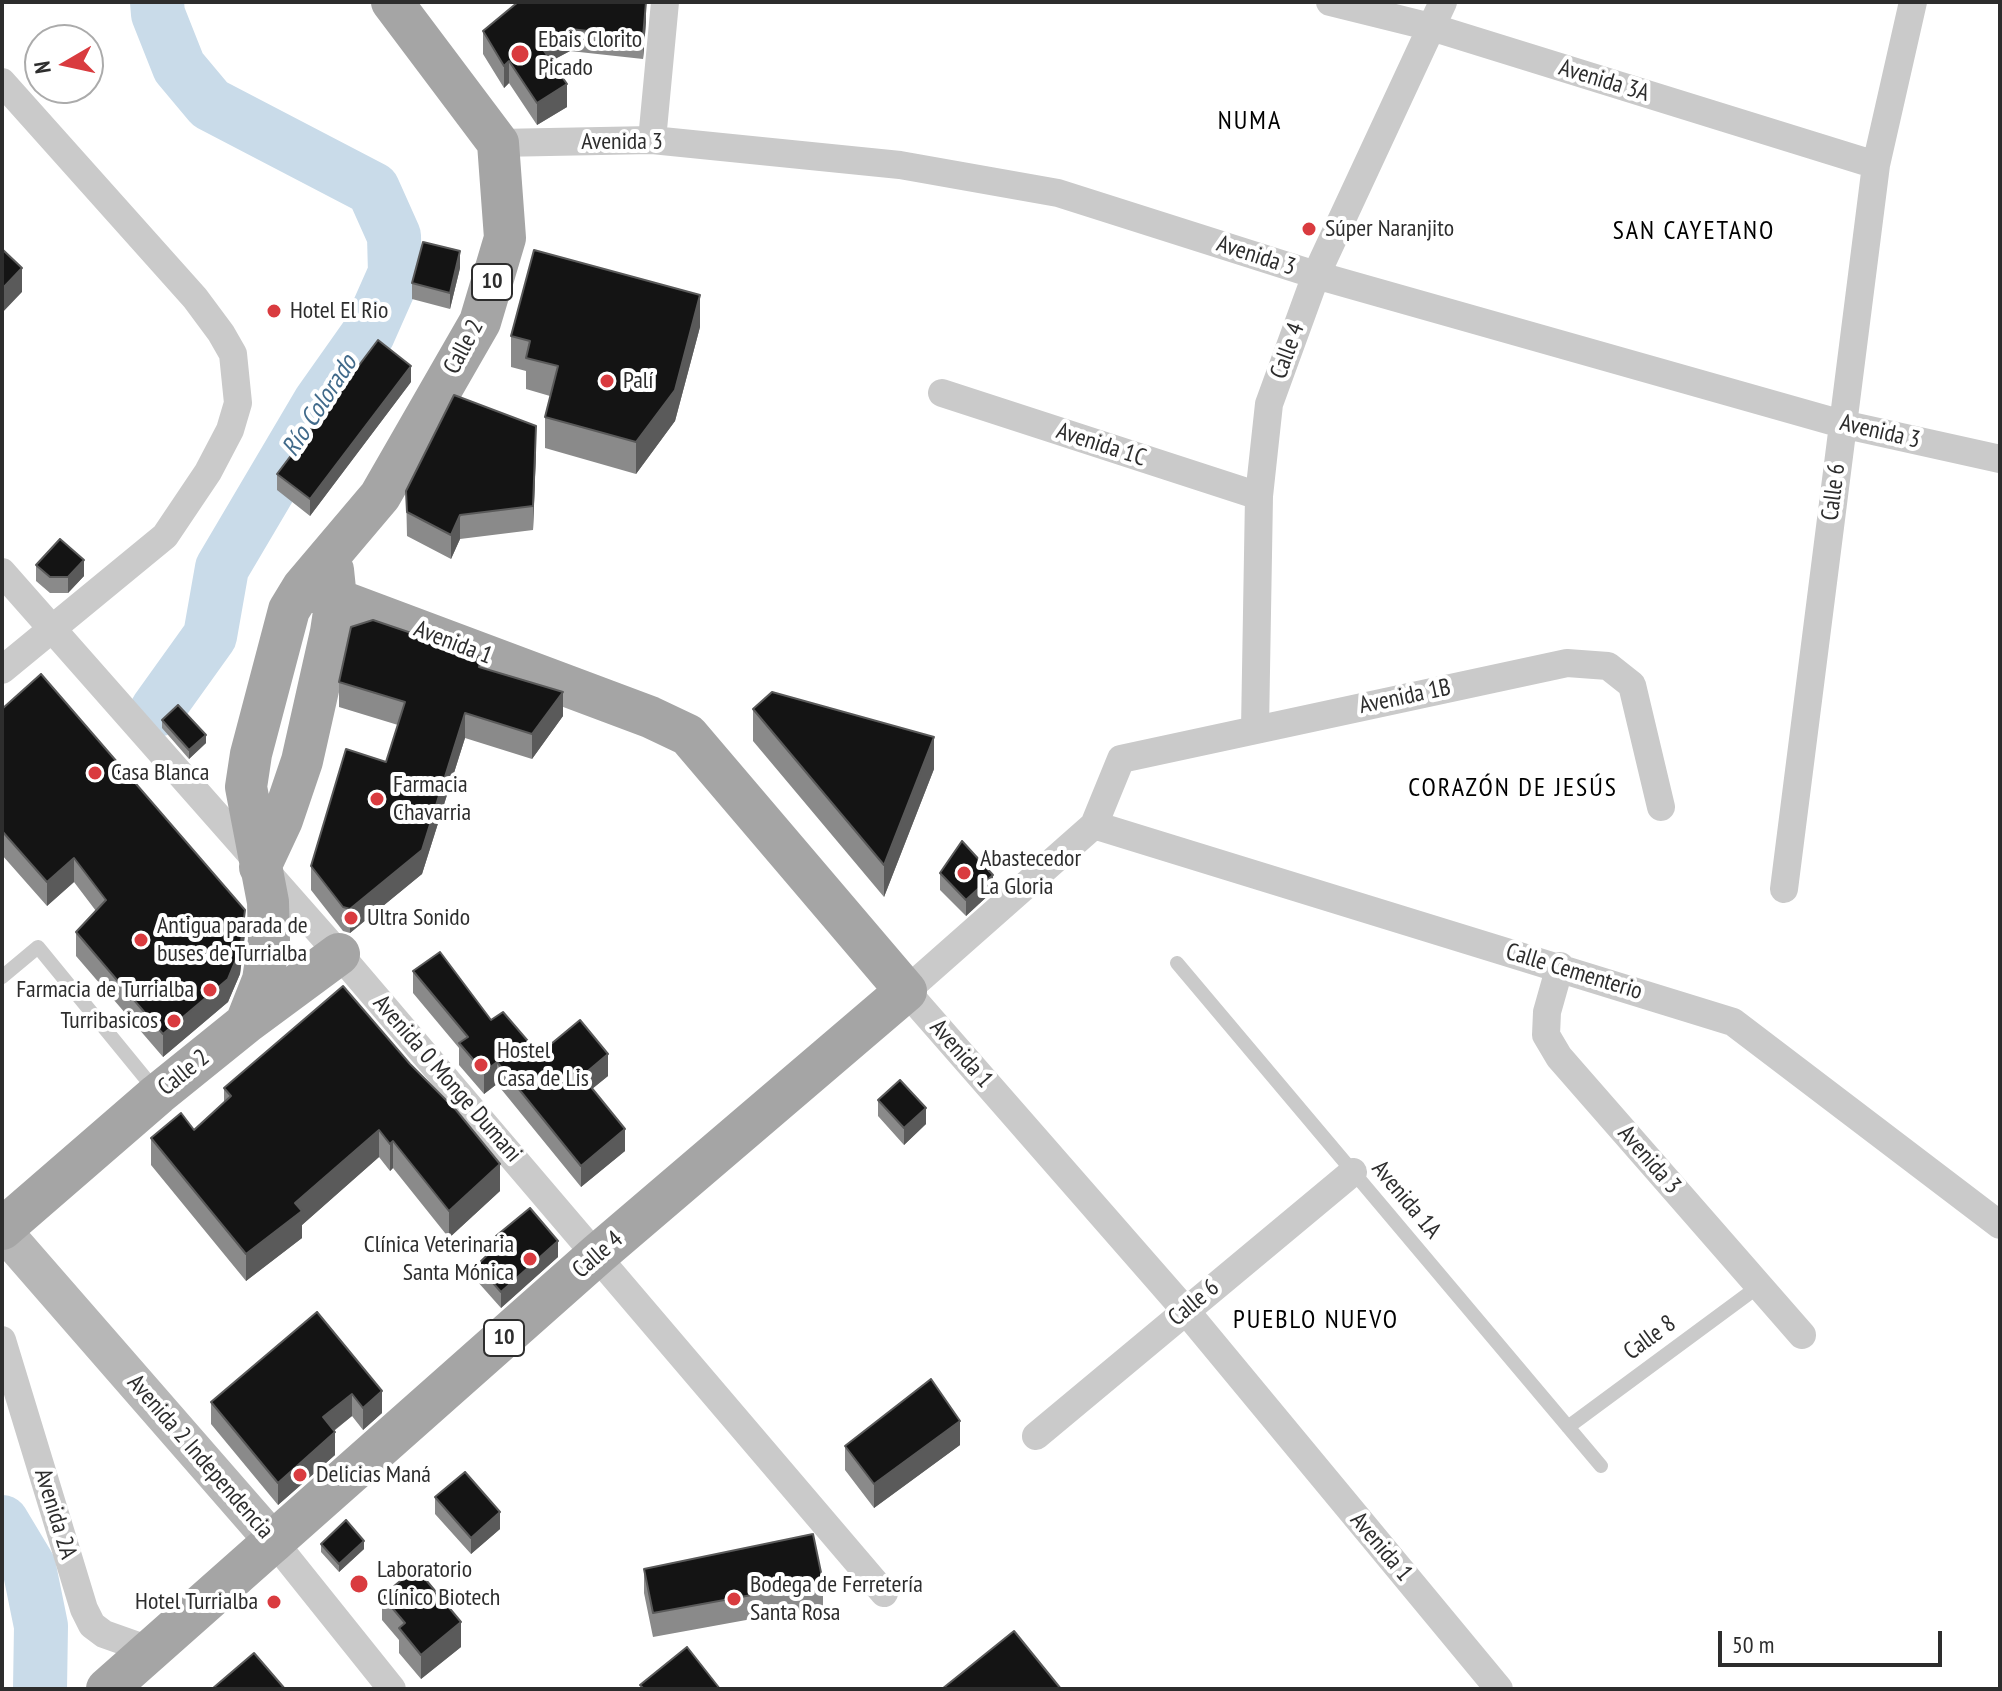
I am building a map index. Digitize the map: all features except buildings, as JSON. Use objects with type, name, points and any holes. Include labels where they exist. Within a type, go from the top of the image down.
[{"type":"main road","points":[[392,2],[498,143]]},
{"type":"main road","name":"Calle 2","points":[[260,867],[282,820],[302,761],[319,593],[332,553],[380,496],[480,322],[505,238],[498,143]]},
{"type":"main road","name":"Calle 2","points":[[2,1230],[158,1094],[246,1023],[263,980],[269,940],[268,902],[246,787],[251,754],[289,610],[319,593]]},
{"type":"main road","name":"Avenida 1","points":[[319,593],[650,717],[688,735],[906,991]]},
{"type":"main road","points":[[246,1023],[339,954]]},
{"type":"main road","name":"Calle 4","points":[[107,1689],[598,1254],[906,991]]},
{"type":"street","points":[[652,140],[665,2]]},
{"type":"street","name":"Avenida 3A","points":[[1330,2],[1437,15],[1876,165]]},
{"type":"street","name":"Calle 6","points":[[1784,889],[1876,165],[1913,2]]},
{"type":"street","name":"Calle 4","points":[[1255,729],[1259,496],[1269,404],[1316,275],[1437,15]]},
{"type":"street","points":[[2,670],[142,558],[184,511],[230,430],[238,403],[233,354],[195,298],[6,96]]},
{"type":"street","name":"Avenida 3","points":[[498,143],[652,140],[900,165],[1058,193],[1316,275],[1842,424],[2000,459]]},
{"type":"street","name":"Avenida 1C","points":[[942,393],[1259,496]]},
{"type":"street","name":"Avenida 0 Monge Dumani","points":[[2,572],[339,954],[884,1593]]},
{"type":"street","name":"Avenida 1B","points":[[1094,825],[1121,759],[1567,663],[1608,666],[1632,685],[1661,807]]},
{"type":"street","points":[[186,781],[250,813]]},
{"type":"street","name":"Calle 4","points":[[906,991],[1094,825]]},
{"type":"street","name":"Calle Cementerio","points":[[1094,825],[1560,966],[1733,1022],[2000,1225]]},
{"type":"street","name":"Avenida 3","points":[[1560,966],[1547,1012],[1546,1035],[1559,1057],[1802,1335]]},
{"type":"street","name":"Avenida 1","points":[[906,991],[1185,1310],[1499,1689]]},
{"type":"street","name":"Calle 6","points":[[1036,1436],[1353,1172]]},
{"type":"street","name":"Avenida 2 Independencia","points":[[2,1230],[275,1543],[392,1689]]},
{"type":"street","name":"Avenida 2A","points":[[2,1340],[84,1609],[92,1625],[104,1634],[152,1651]]},
{"type":"lane","points":[[2,977],[38,947],[158,1094]]},
{"type":"lane","name":"Avenida 1A","points":[[1177,963],[1601,1466]]},
{"type":"lane","name":"Calle 8","points":[[1568,1427],[1759,1286]]},
{"type":"waterway","name":"Río Colorado","points":[[157,2],[158,14],[179,67],[210,104],[373,189],[394,236],[395,273],[368,334],[320,402],[222,568],[210,636],[157,710]]},
{"type":"waterway","name":"Río Colorado","points":[[2,1522],[29,1567],[41,1626],[40,1689]]},
{"type":"place","name":"Ebais Clorito Picado","points":[[520,54]]},
{"type":"place","name":"Súper Naranjito","points":[[1309,229]]},
{"type":"place","name":"Hotel El Rio","points":[[274,311]]},
{"type":"place","name":"Palí","points":[[607,381]]},
{"type":"place","name":"Casa Blanca","points":[[95,773]]},
{"type":"place","name":"Farmacia Chavarria","points":[[377,799]]},
{"type":"place","name":"Abastecedor La Gloria","points":[[964,873]]},
{"type":"place","name":"Ultra Sonido","points":[[351,918]]},
{"type":"place","name":"Antigua parada de buses de Turrialba","points":[[141,940]]},
{"type":"place","name":"Farmacia de Turrialba","points":[[210,990]]},
{"type":"place","name":"Turribasicos","points":[[174,1021]]},
{"type":"place","name":"Hostel Casa de Lis","points":[[481,1065]]},
{"type":"place","name":"Clínica Veterinaria Santa Mónica","points":[[530,1259]]},
{"type":"place","name":"Delicias Maná","points":[[300,1475]]},
{"type":"place","name":"Laboratorio Clínico Biotech","points":[[359,1584]]},
{"type":"place","name":"Bodega de Ferretería Santa Rosa","points":[[734,1599]]},
{"type":"place","name":"Hotel Turrialba","points":[[274,1602]]},
{"type":"district","name":"NUMA","points":[[1250,122]]},
{"type":"district","name":"SAN CAYETANO","points":[[1694,232]]},
{"type":"district","name":"CORAZÓN DE JESÚS","points":[[1513,789]]},
{"type":"district","name":"PUEBLO NUEVO","points":[[1316,1321]]}]
